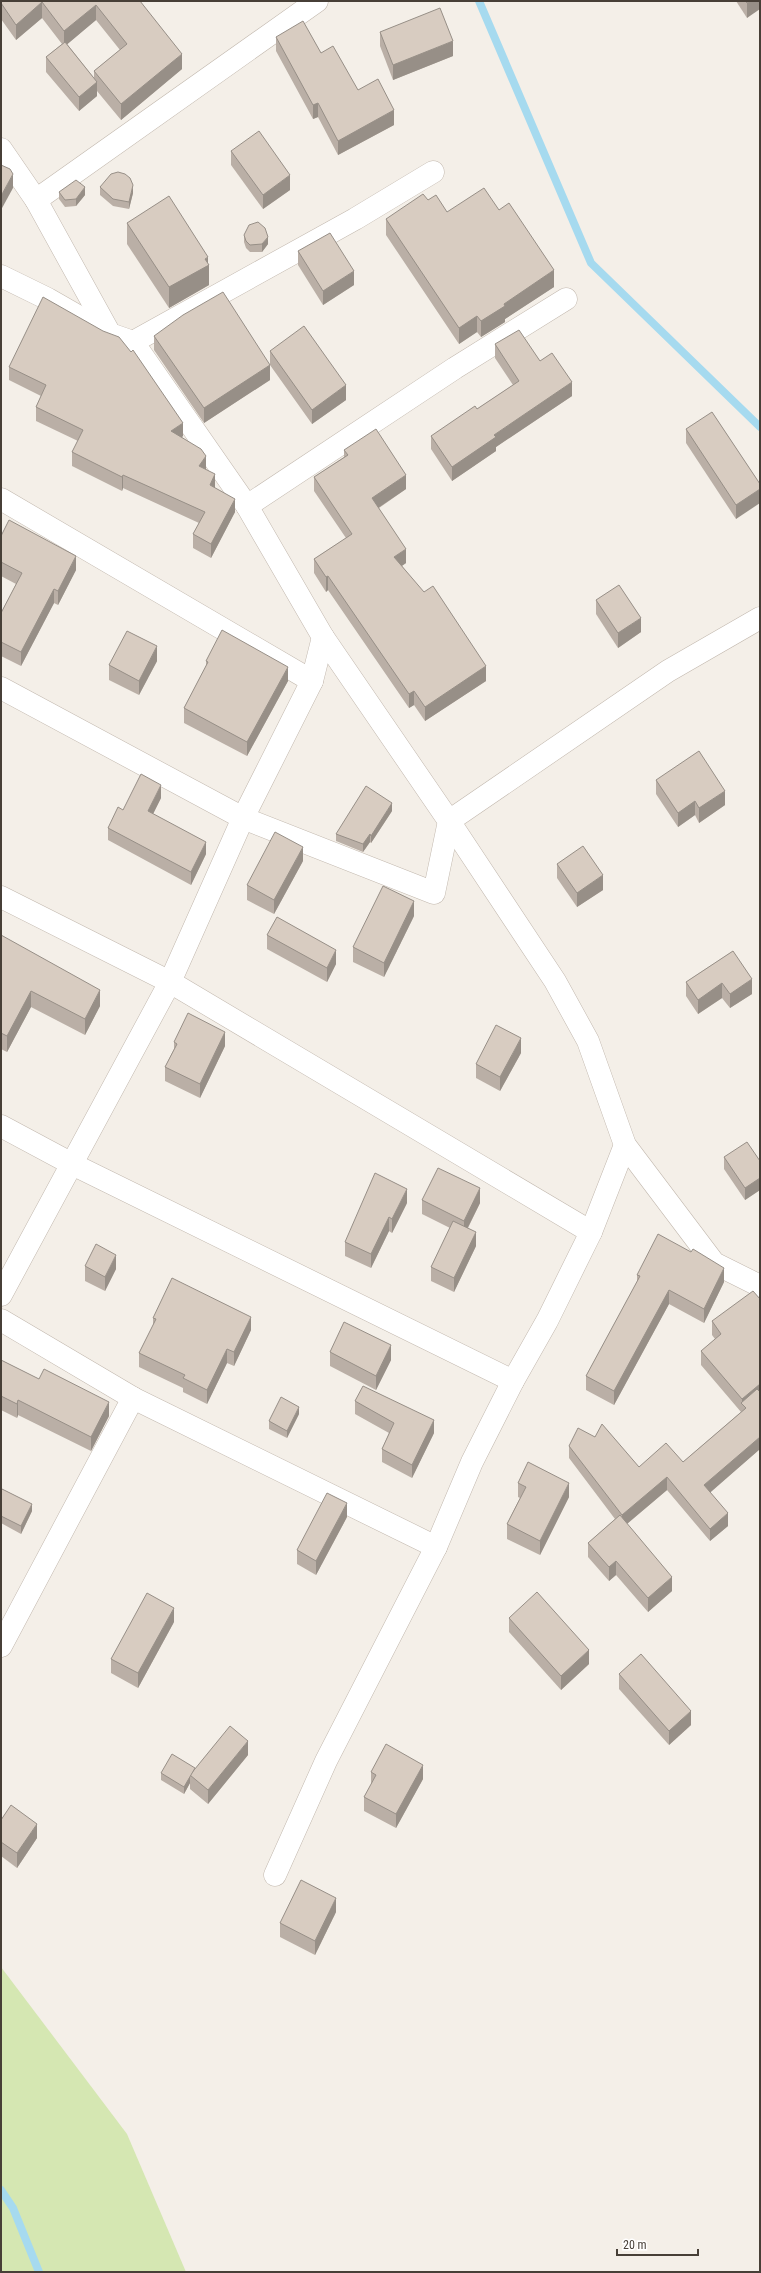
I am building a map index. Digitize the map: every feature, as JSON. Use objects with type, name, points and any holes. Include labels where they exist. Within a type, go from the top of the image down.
[{"type":"street","points":[[36,200],[317,1]]},
{"type":"street","points":[[1,149],[36,200],[110,334]]},
{"type":"street","points":[[133,342],[355,219],[433,172]]},
{"type":"street","points":[[1,276],[48,299],[110,334],[133,342],[247,506],[323,637],[449,821],[555,981],[588,1041],[625,1145],[714,1263],[760,1285]]},
{"type":"street","points":[[247,506],[455,368],[566,299]]},
{"type":"street","points":[[1,499],[312,681]]},
{"type":"street","points":[[1,688],[243,818],[434,893],[449,821],[668,671],[760,618]]},
{"type":"street","points":[[1,1295],[170,982],[243,818],[312,681],[323,637]]},
{"type":"street","points":[[1,897],[170,982],[591,1232]]},
{"type":"street","points":[[1,1126],[72,1164],[513,1381]]},
{"type":"street","points":[[275,1875],[326,1761],[436,1547],[472,1462],[513,1381],[547,1321],[591,1232],[625,1145]]},
{"type":"street","points":[[1,1320],[133,1398],[436,1547]]},
{"type":"street","points":[[1,1646],[133,1398]]},
{"type":"green space","points":[[1,1967],[127,2134],[186,2272],[1,2272]]},
{"type":"building","points":[[1,1],[140,1],[182,54],[121,104],[94,71],[127,44],[96,5],[64,31],[42,2],[16,25]]},
{"type":"building","points":[[440,8],[453,41],[393,65],[380,32]]},
{"type":"building","points":[[303,21],[321,53],[333,46],[358,90],[378,79],[394,110],[338,141],[318,103],[313,105],[276,37]]},
{"type":"building","points":[[65,42],[97,82],[79,97],[46,57]]},
{"type":"building","points":[[259,131],[290,175],[263,195],[231,151]]},
{"type":"building","points":[[1,165],[10,169],[13,174],[1,196]]},
{"type":"building","points":[[118,172],[125,174],[130,178],[133,185],[129,202],[113,199],[100,187],[111,174]]},
{"type":"building","points":[[76,180],[85,187],[76,199],[65,200],[59,192]]},
{"type":"building","points":[[484,188],[499,210],[509,203],[554,270],[504,304],[505,306],[481,321],[477,316],[459,328],[386,219],[423,194],[428,200],[436,195],[447,212]]},
{"type":"building","points":[[169,196],[208,257],[205,259],[209,265],[169,287],[127,223]]},
{"type":"building","points":[[258,222],[265,228],[268,237],[262,244],[250,245],[246,241],[244,235],[249,225]]},
{"type":"building","points":[[330,233],[354,271],[323,291],[298,251]]},
{"type":"building","points":[[223,292],[270,365],[204,408],[154,336],[183,315]]},
{"type":"building","points":[[43,297],[103,331],[119,337],[131,352],[133,350],[183,423],[171,431],[201,449],[206,456],[199,466],[215,474],[210,485],[235,499],[211,544],[193,534],[205,512],[123,475],[122,477],[72,452],[83,430],[36,407],[46,385],[9,367]]},
{"type":"building","points":[[304,326],[346,385],[312,410],[270,351]]},
{"type":"building","points":[[519,330],[540,361],[552,353],[572,382],[494,435],[496,437],[452,467],[431,436],[475,406],[477,409],[519,381],[495,344]]},
{"type":"building","points":[[712,412],[760,484],[760,489],[736,505],[686,429]]},
{"type":"building","points":[[376,429],[406,475],[372,498],[406,549],[394,557],[424,592],[433,586],[486,666],[425,707],[414,691],[409,694],[328,576],[326,577],[314,559],[352,534],[314,477],[348,455],[344,450]]},
{"type":"building","points":[[9,520],[76,556],[58,591],[54,589],[21,652],[1,642],[1,613],[22,573],[1,562],[1,536]]},
{"type":"building","points":[[619,585],[641,618],[618,633],[596,600]]},
{"type":"building","points":[[222,630],[288,667],[247,742],[184,708],[208,662],[206,661]]},
{"type":"building","points":[[127,631],[157,646],[139,681],[109,665]]},
{"type":"building","points":[[699,751],[725,791],[699,808],[695,801],[678,813],[656,780]]},
{"type":"building","points":[[141,774],[161,785],[148,811],[206,842],[191,872],[108,828],[118,807],[123,810]]},
{"type":"building","points":[[366,786],[392,803],[371,836],[370,834],[363,844],[336,834]]},
{"type":"building","points":[[275,832],[303,847],[274,900],[247,885]]},
{"type":"building","points":[[583,846],[603,875],[577,893],[557,864]]},
{"type":"building","points":[[383,886],[414,901],[384,963],[353,947]]},
{"type":"building","points":[[277,917],[336,950],[327,968],[267,935]]},
{"type":"building","points":[[1,935],[100,990],[85,1019],[31,991],[7,1036],[1,1033]]},
{"type":"building","points":[[733,951],[752,979],[730,994],[722,983],[698,1000],[686,982]]},
{"type":"building","points":[[188,1013],[225,1032],[200,1084],[165,1067],[177,1044],[174,1042]]},
{"type":"building","points":[[496,1025],[521,1038],[500,1077],[476,1064]]},
{"type":"building","points":[[747,1142],[760,1161],[760,1178],[745,1188],[724,1157]]},
{"type":"building","points":[[438,1168],[480,1188],[464,1221],[422,1200]]},
{"type":"building","points":[[375,1173],[407,1189],[392,1219],[389,1217],[371,1254],[345,1242]]},
{"type":"building","points":[[453,1221],[476,1232],[454,1278],[431,1267]]},
{"type":"building","points":[[658,1234],[691,1252],[693,1249],[724,1268],[704,1309],[669,1290],[614,1391],[586,1376],[640,1276],[637,1275]]},
{"type":"building","points":[[96,1244],[116,1255],[105,1277],[85,1266]]},
{"type":"building","points":[[172,1278],[251,1317],[234,1352],[227,1349],[207,1390],[183,1378],[185,1375],[139,1353],[156,1319],[153,1318]]},
{"type":"building","points":[[753,1291],[760,1299],[760,1384],[742,1399],[701,1351],[721,1334],[712,1321]]},
{"type":"building","points":[[344,1322],[391,1345],[376,1376],[330,1352]]},
{"type":"building","points":[[1,1360],[39,1379],[44,1369],[109,1402],[91,1437],[18,1400],[17,1404],[1,1396]]},
{"type":"building","points":[[363,1386],[434,1420],[412,1465],[382,1449],[394,1423],[355,1401]]},
{"type":"building","points":[[757,1389],[760,1392],[760,1437],[704,1485],[728,1513],[710,1529],[667,1477],[622,1515],[569,1446],[578,1428],[595,1437],[602,1424],[639,1467],[666,1443],[683,1462],[746,1408],[741,1403]]},
{"type":"building","points":[[281,1397],[299,1407],[287,1431],[269,1421]]},
{"type":"building","points":[[528,1462],[569,1483],[540,1541],[507,1524],[526,1487],[518,1483]]},
{"type":"building","points":[[2,1489],[32,1504],[21,1526],[1,1516]]},
{"type":"building","points":[[327,1493],[347,1503],[316,1561],[297,1550]]},
{"type":"building","points":[[620,1515],[672,1577],[648,1598],[616,1561],[609,1567],[588,1543]]},
{"type":"building","points":[[537,1592],[589,1650],[561,1676],[509,1618]]},
{"type":"building","points":[[147,1593],[174,1608],[138,1673],[111,1659]]},
{"type":"building","points":[[641,1654],[691,1711],[669,1731],[619,1674]]},
{"type":"building","points":[[230,1726],[248,1741],[208,1790],[190,1775]]},
{"type":"building","points":[[386,1744],[423,1765],[396,1814],[364,1797],[376,1775],[371,1772]]},
{"type":"building","points":[[172,1754],[195,1768],[184,1787],[161,1773]]},
{"type":"building","points":[[11,1805],[37,1824],[17,1853],[1,1842],[1,1820]]},
{"type":"building","points":[[301,1880],[336,1898],[315,1941],[280,1923]]},
{"type":"waterway","points":[[479,1],[591,263],[760,427]]},
{"type":"waterway","points":[[1,2190],[13,2208],[39,2272]]}]
